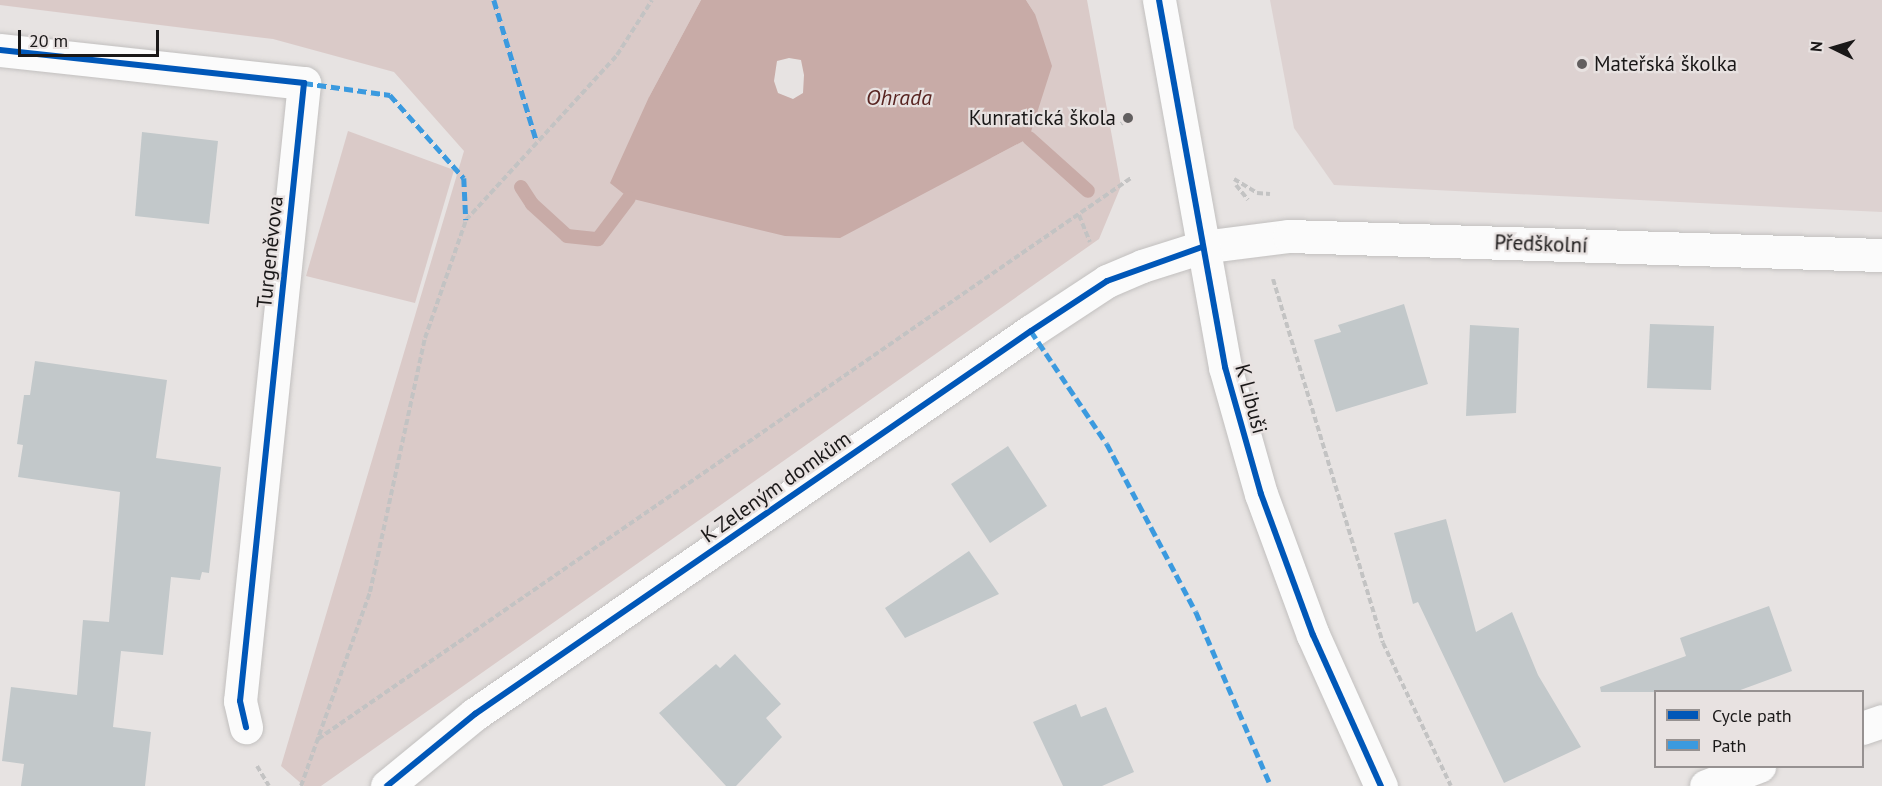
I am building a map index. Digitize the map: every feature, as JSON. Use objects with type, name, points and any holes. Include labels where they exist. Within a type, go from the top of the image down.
[{"type":"street","name":"K Libuši","points":[[1159,0],[1225,367],[1261,494],[1313,635],[1381,786]]},
{"type":"street","name":"Turgeněvova","points":[[0,50],[303,83],[240,701],[246,727]]},
{"type":"street","name":"Předškolní","points":[[1202,247],[1289,236],[1882,255]]},
{"type":"street","name":"K Zeleným domkům","points":[[387,786],[475,714],[1031,331],[1107,281],[1202,247]]},
{"type":"street","points":[[1864,728],[1882,721]]},
{"type":"street","points":[[1706,786],[1754,768]]},
{"type":"path","points":[[301,786],[370,592],[425,338],[466,220],[617,56],[652,0]]},
{"type":"path","points":[[1121,124],[1128,118]]},
{"type":"path","points":[[318,739],[1131,178]]},
{"type":"path","points":[[1078,214],[1091,246]]},
{"type":"path","points":[[1272,277],[1383,643],[1451,786]]},
{"type":"shaded area","points":[[0,0],[701,0],[649,97],[991,158],[1029,138],[1035,14],[1026,0],[1087,0],[1121,186],[1099,239],[321,786],[304,786],[281,766],[464,151],[394,72],[273,39],[0,5]]},
{"type":"shaded area","name":"Mateřská školka","points":[[1270,0],[1882,0],[1882,212],[1334,185],[1294,128]]},
{"type":"shaded area","points":[[348,131],[454,170],[415,303],[306,276]]},
{"type":"water","name":"Ohrada","points":[[701,0],[1026,0],[1035,14],[1052,66],[1029,138],[840,238],[785,236],[629,198],[610,183],[649,97]],"holes":[[[789,58],[801,60],[804,75],[803,93],[793,99],[778,93],[774,81],[777,61]]]},
{"type":"building","points":[[142,132],[218,141],[209,224],[135,216]]},
{"type":"building","points":[[1404,304],[1428,384],[1336,412],[1314,340],[1341,332],[1338,325]]},
{"type":"building","points":[[1650,324],[1714,326],[1711,390],[1647,388]]},
{"type":"building","points":[[1470,325],[1519,328],[1516,413],[1466,416]]},
{"type":"building","points":[[35,361],[167,380],[156,458],[221,467],[209,573],[202,572],[200,580],[171,577],[163,655],[121,651],[113,727],[151,732],[145,786],[21,786],[24,764],[2,761],[11,687],[77,695],[83,620],[109,622],[120,492],[18,477],[23,445],[17,444],[24,395],[30,395]]},
{"type":"building","points":[[1008,446],[1047,506],[990,543],[951,484]]},
{"type":"building","points":[[1446,519],[1476,632],[1512,612],[1538,675],[1581,747],[1504,783],[1418,602],[1413,604],[1394,533]]},
{"type":"building","points":[[969,551],[999,594],[905,638],[885,608]]},
{"type":"building","points":[[1769,606],[1792,671],[1740,690],[1601,692],[1600,687],[1686,656],[1680,638]]},
{"type":"building","points":[[735,654],[781,704],[766,718],[782,737],[736,786],[726,786],[659,713],[716,664],[720,668]]},
{"type":"building","points":[[1076,704],[1081,717],[1106,707],[1134,772],[1102,786],[1063,786],[1033,722]]},
{"type":"waterway","points":[[1029,138],[1088,191]]},
{"type":"waterway","points":[[521,187],[532,204],[567,236],[598,239],[629,198]]},
{"type":"marked path","points":[[494,0],[537,142]]},
{"type":"marked path","points":[[304,83],[390,95],[464,178],[466,220]]},
{"type":"marked path","points":[[1031,331],[1107,444],[1196,612],[1271,786]]},
{"type":"cycle path","points":[[1159,0],[1225,367],[1261,494],[1313,635],[1381,786]]},
{"type":"cycle path","points":[[0,50],[304,83],[240,701],[246,727]]},
{"type":"cycle path","points":[[387,786],[475,714],[1031,331],[1107,281],[1202,247]]},
{"type":"place","name":"Mateřská školka","points":[[1582,64]]},
{"type":"place","name":"Kunratická škola","points":[[1128,118]]}]
